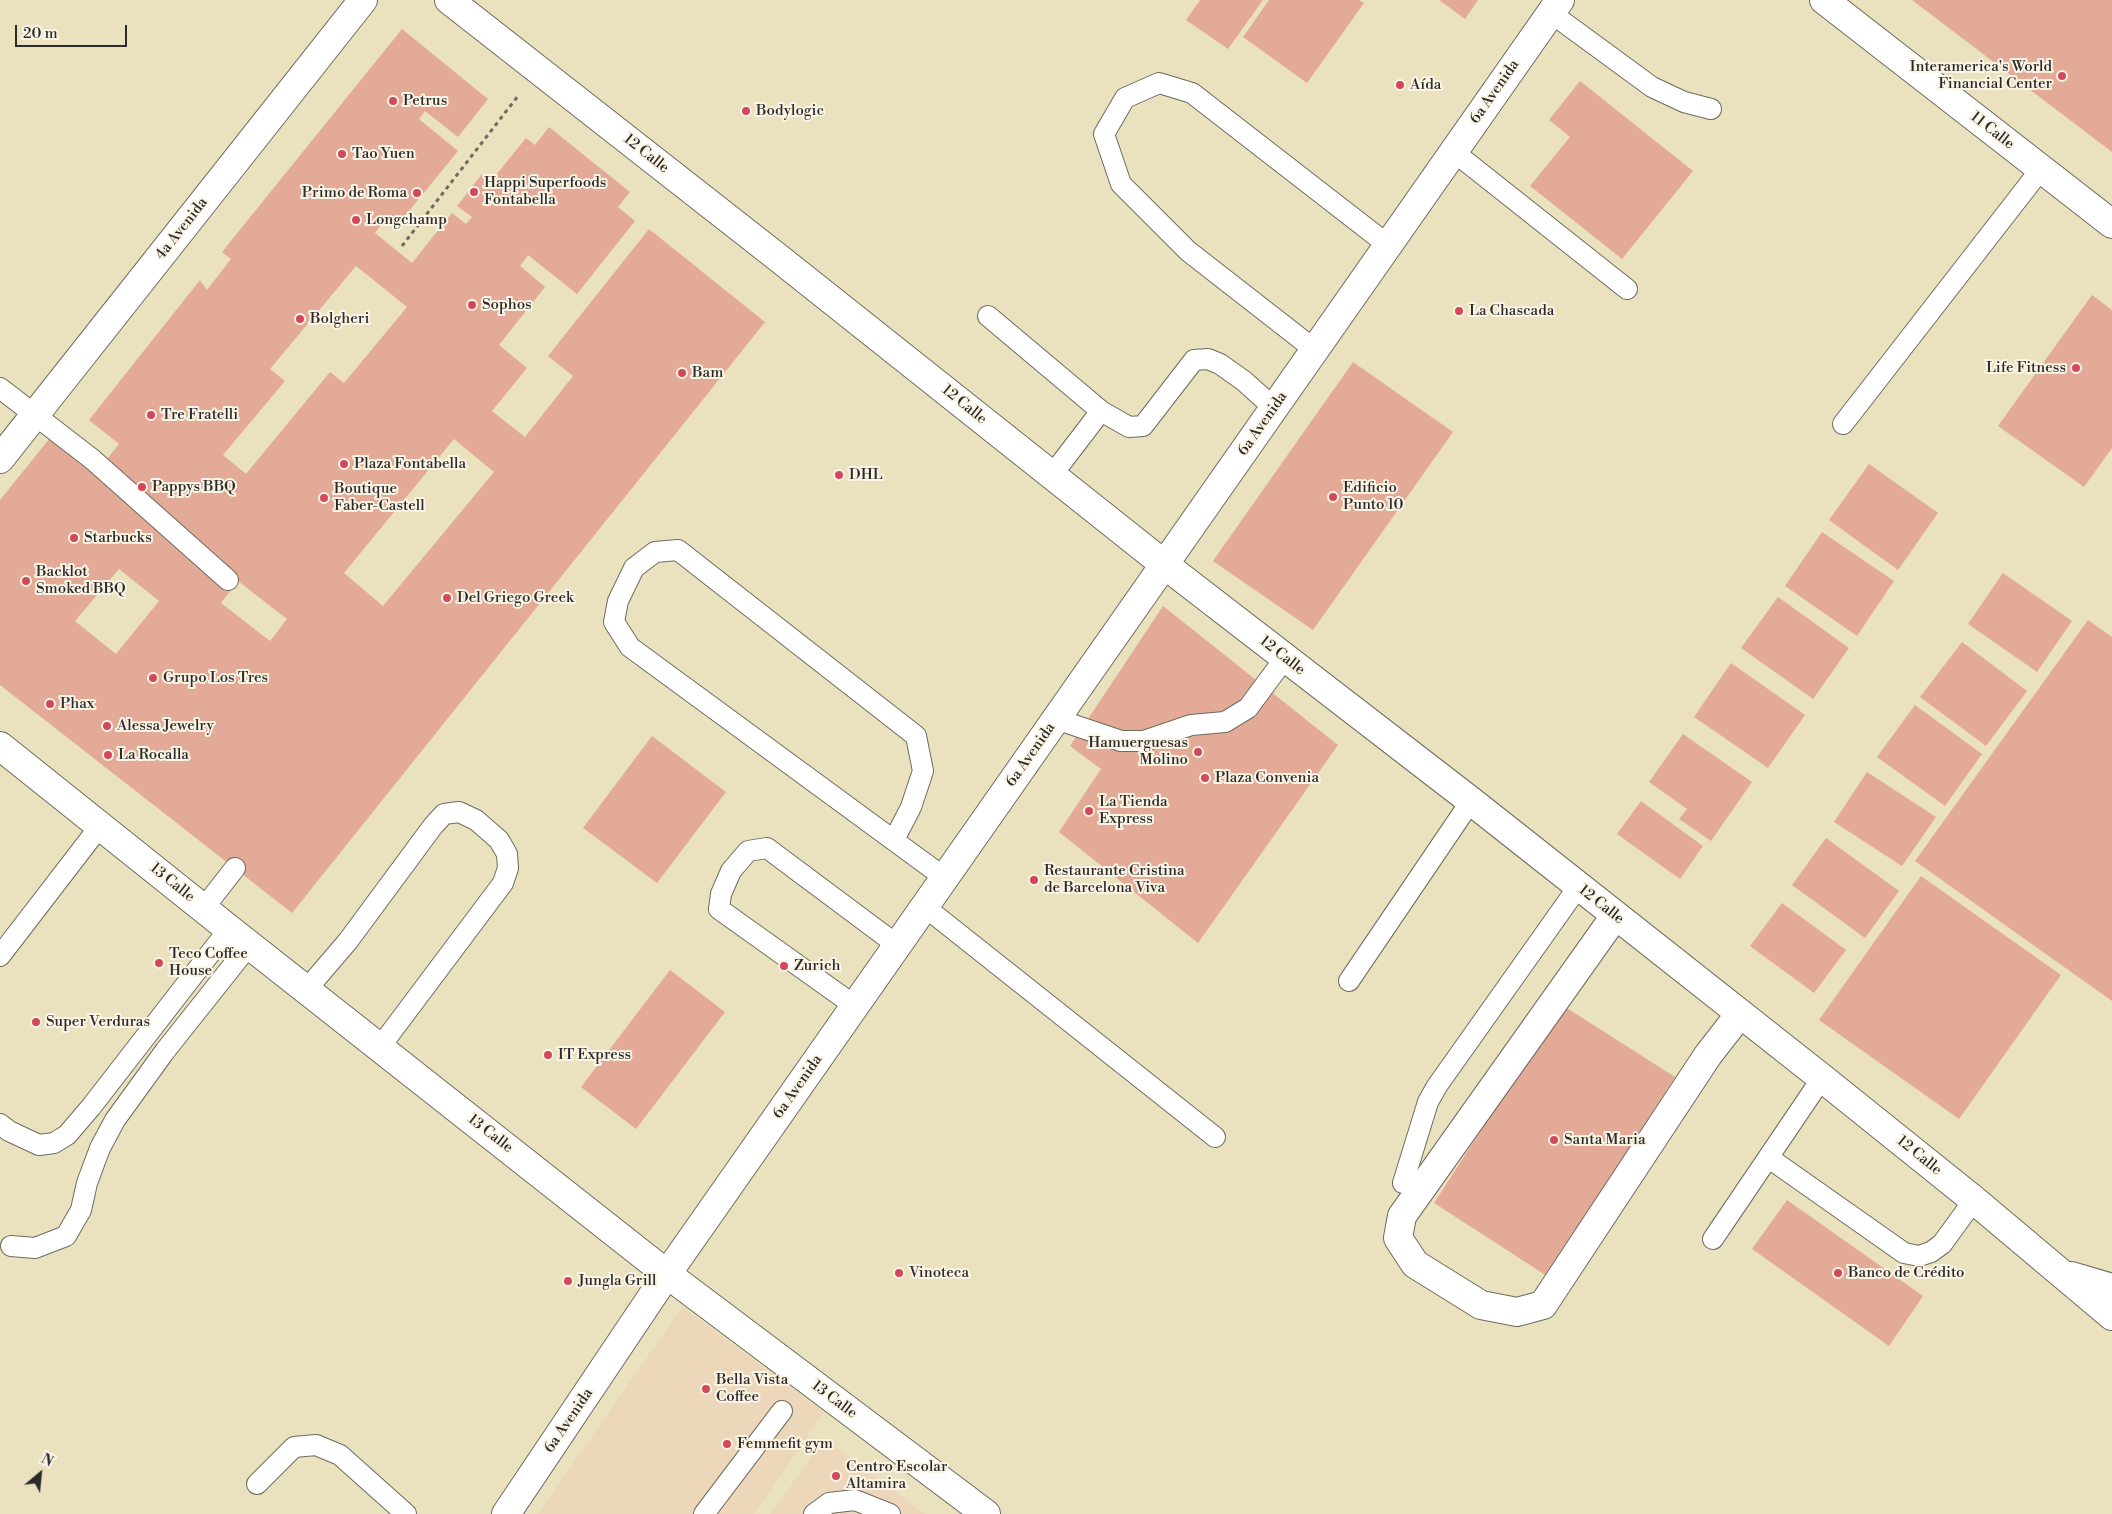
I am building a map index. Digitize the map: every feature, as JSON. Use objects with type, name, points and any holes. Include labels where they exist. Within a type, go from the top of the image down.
[{"type":"street","name":"4a Avenida","points":[[0,459],[363,0]]},
{"type":"street","name":"12 Calle","points":[[449,0],[776,256],[1165,565],[1471,801],[1822,1078],[1974,1200],[2112,1316]]},
{"type":"street","name":"11 Calle","points":[[1824,0],[2112,224]]},
{"type":"street","name":"6a Avenida","points":[[506,1514],[667,1274],[1555,7]]},
{"type":"street","name":"13 Calle","points":[[0,746],[667,1274],[986,1514]]},
{"type":"street","points":[[1615,916],[1402,1216],[1398,1238],[1416,1264],[1481,1305],[1517,1312],[1543,1305],[1708,1055],[1740,1014]]},
{"type":"street","points":[[2063,1274],[2112,1288]]},
{"type":"lane","points":[[1555,7],[1652,87],[1684,102],[1712,109]]},
{"type":"lane","points":[[1315,350],[1188,251],[1122,184],[1104,134],[1125,98],[1159,83],[1192,93],[1388,245]]},
{"type":"lane","points":[[1454,152],[1627,289]]},
{"type":"lane","points":[[1842,424],[2041,169]]},
{"type":"lane","points":[[988,316],[1102,411],[1129,427],[1143,426],[1194,360],[1208,359],[1220,364],[1274,408]]},
{"type":"lane","points":[[0,388],[92,459],[228,580]]},
{"type":"lane","points":[[1052,475],[1102,411]]},
{"type":"lane","points":[[894,840],[910,807],[923,771],[916,736],[678,550],[655,552],[634,568],[618,601],[614,622],[630,647],[945,878]]},
{"type":"lane","points":[[1056,719],[1121,741],[1144,741],[1191,725],[1225,722],[1248,708],[1285,658]]},
{"type":"lane","points":[[1349,981],[1471,801]]},
{"type":"lane","points":[[307,989],[348,941],[444,814],[459,812],[476,820],[499,840],[507,854],[508,868],[503,883],[380,1047]]},
{"type":"lane","points":[[0,956],[100,826]]},
{"type":"lane","points":[[855,1006],[719,909],[721,894],[731,871],[748,851],[766,848],[898,945]]},
{"type":"lane","points":[[203,908],[235,868]]},
{"type":"lane","points":[[1403,1183],[1428,1102],[1437,1086],[1578,887]]},
{"type":"lane","points":[[925,907],[1215,1137]]},
{"type":"lane","points":[[0,1124],[9,1131],[39,1145],[54,1143],[67,1135],[239,937]]},
{"type":"lane","points":[[11,1246],[35,1248],[66,1236],[82,1210],[87,1183],[100,1148],[115,1120],[166,1050],[239,937]]},
{"type":"lane","points":[[1713,1239],[1822,1078]]},
{"type":"lane","points":[[1769,1158],[1904,1253],[1919,1256],[1931,1252],[1942,1244],[1974,1200]]},
{"type":"lane","points":[[704,1514],[782,1411]]},
{"type":"lane","points":[[257,1484],[294,1447],[316,1445],[340,1455],[406,1514]]},
{"type":"lane","points":[[814,1514],[829,1503],[855,1500],[890,1514]]},
{"type":"path","points":[[402,246],[506,112]]},
{"type":"shaded area","points":[[682,1307],[824,1412],[754,1514],[538,1514]]},
{"type":"shaded area","name":"Centro Escolar Altamira","points":[[824,1438],[925,1514],[771,1514]]},
{"type":"building","points":[[1200,0],[1263,0],[1228,49],[1186,20]]},
{"type":"building","points":[[1269,0],[1359,0],[1364,3],[1307,83],[1243,37]]},
{"type":"building","points":[[1439,0],[1478,0],[1465,19]]},
{"type":"building","name":"Interamerica's World Financial Center","points":[[1912,0],[2112,0],[2112,152]]},
{"type":"building","name":"Plaza Fontabella","points":[[402,29],[488,99],[458,137],[425,111],[419,119],[458,151],[395,228],[385,220],[375,233],[412,263],[452,213],[466,224],[472,217],[457,206],[482,174],[491,181],[526,138],[535,145],[549,127],[630,192],[618,207],[635,221],[577,294],[528,255],[520,266],[545,287],[499,345],[527,368],[492,411],[525,437],[573,376],[548,356],[649,229],[765,322],[292,913],[0,685],[0,500],[50,438],[95,474],[119,444],[89,420],[200,280],[207,290],[231,259],[222,252]],"holes":[[[356,266],[407,307],[344,383],[330,372],[246,474],[223,455],[285,381],[270,369]],[[454,439],[494,472],[383,606],[344,573]],[[119,569],[159,601],[116,654],[75,621]],[[238,581],[287,619],[270,641],[221,603]]]},
{"type":"building","points":[[1580,81],[1693,171],[1622,259],[1530,186],[1570,137],[1549,120]]},
{"type":"building","name":"Life Fitness","points":[[2092,295],[2112,310],[2112,448],[2084,487],[1998,426]]},
{"type":"building","name":"Edificio Punto 10","points":[[1353,362],[1453,432],[1313,630],[1213,561]]},
{"type":"building","points":[[1869,464],[1938,513],[1898,570],[1829,520]]},
{"type":"building","points":[[1822,532],[1894,581],[1857,636],[1785,586]]},
{"type":"building","points":[[2003,573],[2072,621],[2037,672],[1968,624]]},
{"type":"building","points":[[1778,597],[1849,648],[1813,699],[1741,648]]},
{"type":"building","name":"Plaza Convenia","points":[[1163,606],[1338,745],[1198,943],[1059,832],[1101,769],[1070,746]]},
{"type":"building","points":[[2088,620],[2112,637],[2112,1001],[1915,861]]},
{"type":"building","points":[[1962,642],[2027,691],[1986,746],[1920,697]]},
{"type":"building","points":[[1731,663],[1805,715],[1768,768],[1694,717]]},
{"type":"building","points":[[1915,705],[1982,754],[1945,806],[1877,757]]},
{"type":"building","points":[[1683,734],[1752,782],[1711,841],[1679,819],[1687,809],[1649,782]]},
{"type":"building","points":[[652,736],[726,792],[657,883],[583,828]]},
{"type":"building","points":[[1867,772],[1936,817],[1902,866],[1834,822]]},
{"type":"building","points":[[1641,801],[1703,846],[1680,879],[1617,834]]},
{"type":"building","points":[[1826,838],[1899,891],[1865,938],[1792,885]]},
{"type":"building","points":[[1921,876],[2061,975],[1959,1119],[1819,1020]]},
{"type":"building","points":[[1782,903],[1846,950],[1814,993],[1750,946]]},
{"type":"building","points":[[670,970],[725,1012],[636,1129],[581,1087]]},
{"type":"building","name":"Santa Maria","points":[[1562,1005],[1675,1077],[1547,1276],[1434,1203]]},
{"type":"building","name":"Banco de Crédito","points":[[1787,1200],[1923,1296],[1889,1346],[1752,1249]]},
{"type":"place","name":"Interamerica's World Financial Center","points":[[2062,76]]},
{"type":"place","name":"Aída","points":[[1400,85]]},
{"type":"place","name":"Petrus","points":[[393,101]]},
{"type":"place","name":"Bodylogic","points":[[746,111]]},
{"type":"place","name":"Tao Yuen","points":[[342,154]]},
{"type":"place","name":"Happi Superfoods Fontabella","points":[[474,192]]},
{"type":"place","name":"Primo de Roma","points":[[417,193]]},
{"type":"place","name":"Longchamp","points":[[356,220]]},
{"type":"place","name":"Sophos","points":[[472,305]]},
{"type":"place","name":"La Chascada","points":[[1459,311]]},
{"type":"place","name":"Bolgheri","points":[[300,319]]},
{"type":"place","name":"Life Fitness","points":[[2076,368]]},
{"type":"place","name":"Bam","points":[[682,373]]},
{"type":"place","name":"Tre Fratelli","points":[[151,415]]},
{"type":"place","name":"Plaza Fontabella","points":[[344,464]]},
{"type":"place","name":"DHL","points":[[839,475]]},
{"type":"place","name":"Pappys BBQ","points":[[142,487]]},
{"type":"place","name":"Edificio Punto 10","points":[[1333,497]]},
{"type":"place","name":"Boutique Faber-Castell","points":[[324,498]]},
{"type":"place","name":"Starbucks","points":[[74,538]]},
{"type":"place","name":"Backlot Smoked BBQ","points":[[26,581]]},
{"type":"place","name":"Del Griego Greek","points":[[447,598]]},
{"type":"place","name":"Grupo Los Tres","points":[[153,678]]},
{"type":"place","name":"Phax","points":[[50,704]]},
{"type":"place","name":"Alessa Jewelry","points":[[107,726]]},
{"type":"place","name":"Hamuerguesas Molino","points":[[1198,752]]},
{"type":"place","name":"La Rocalla","points":[[108,755]]},
{"type":"place","name":"Plaza Convenia","points":[[1205,778]]},
{"type":"place","name":"La Tienda Express","points":[[1089,811]]},
{"type":"place","name":"Restaurante Cristina de Barcelona Viva","points":[[1034,880]]},
{"type":"place","name":"Teco Coffee House","points":[[159,963]]},
{"type":"place","name":"Zurich","points":[[784,966]]},
{"type":"place","name":"Super Verduras","points":[[36,1022]]},
{"type":"place","name":"IT Express","points":[[548,1055]]},
{"type":"place","name":"Santa Maria","points":[[1554,1140]]},
{"type":"place","name":"Vinoteca","points":[[899,1273]]},
{"type":"place","name":"Banco de Crédito","points":[[1838,1273]]},
{"type":"place","name":"Jungla Grill","points":[[568,1281]]},
{"type":"place","name":"Bella Vista Coffee","points":[[706,1389]]},
{"type":"place","name":"Femmefit gym","points":[[727,1444]]},
{"type":"place","name":"Centro Escolar Altamira","points":[[836,1476]]}]
